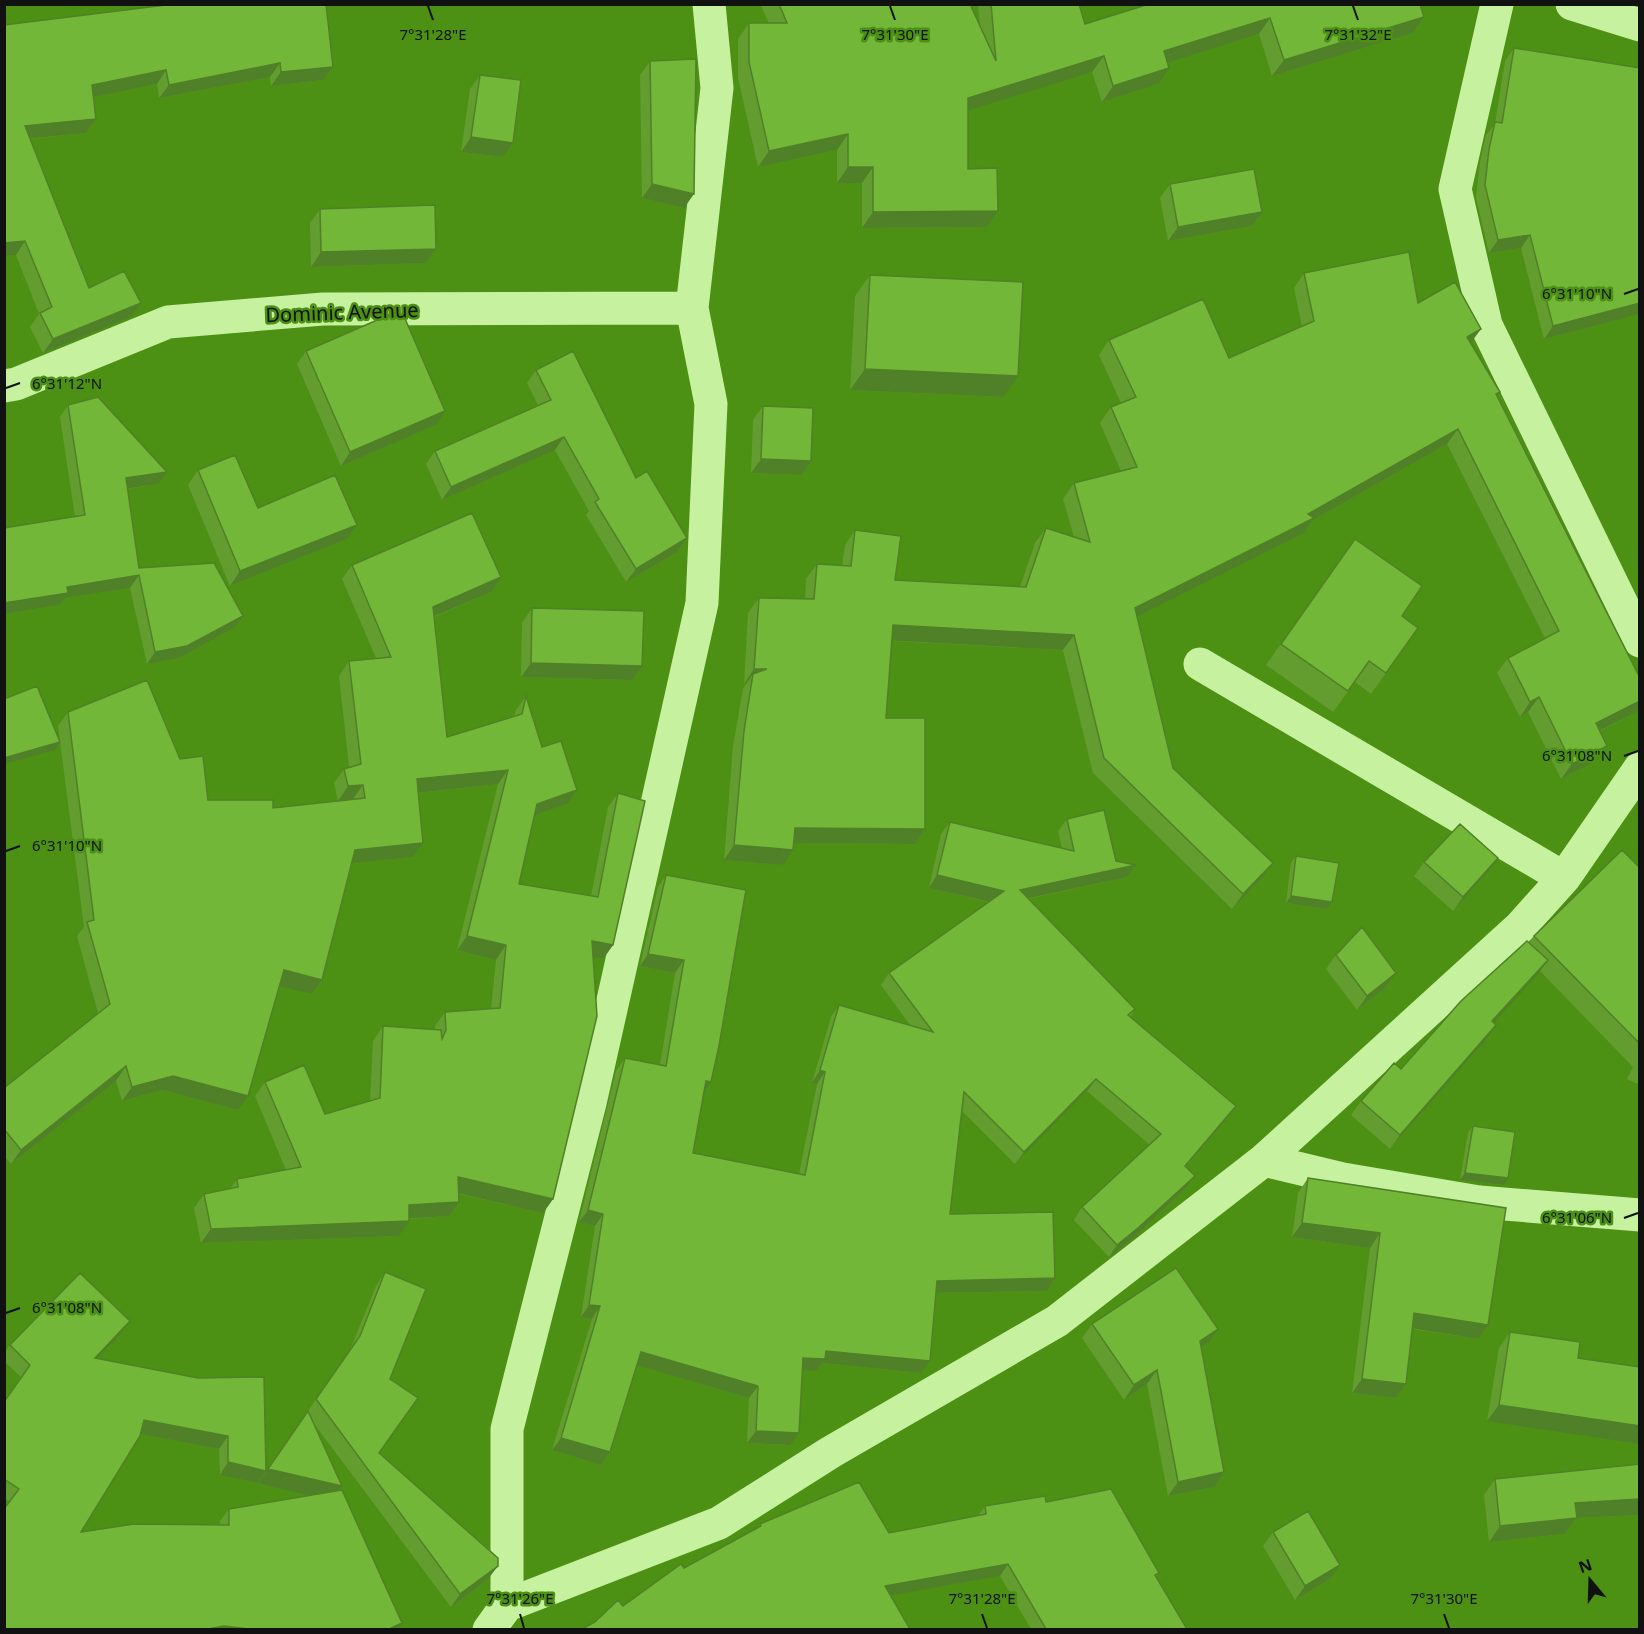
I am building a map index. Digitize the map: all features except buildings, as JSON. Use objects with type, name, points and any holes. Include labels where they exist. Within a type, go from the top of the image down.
[{"type":"street","points":[[709,4],[717,88],[692,308],[711,404],[702,603],[590,1103],[507,1429],[498,1617],[719,1523],[831,1452],[1057,1321],[1264,1160],[1520,927],[1564,878],[1640,768]]},
{"type":"street","points":[[1497,4],[1455,189],[1486,325],[1640,641]]},
{"type":"street","points":[[1572,4],[1640,25]]},
{"type":"street","name":"Dominic Avenue","points":[[4,386],[15,384],[168,322],[323,309],[692,308]]},
{"type":"street","points":[[1200,664],[1564,878]]},
{"type":"street","points":[[1264,1160],[1342,1179],[1479,1202],[1640,1215]]}]
